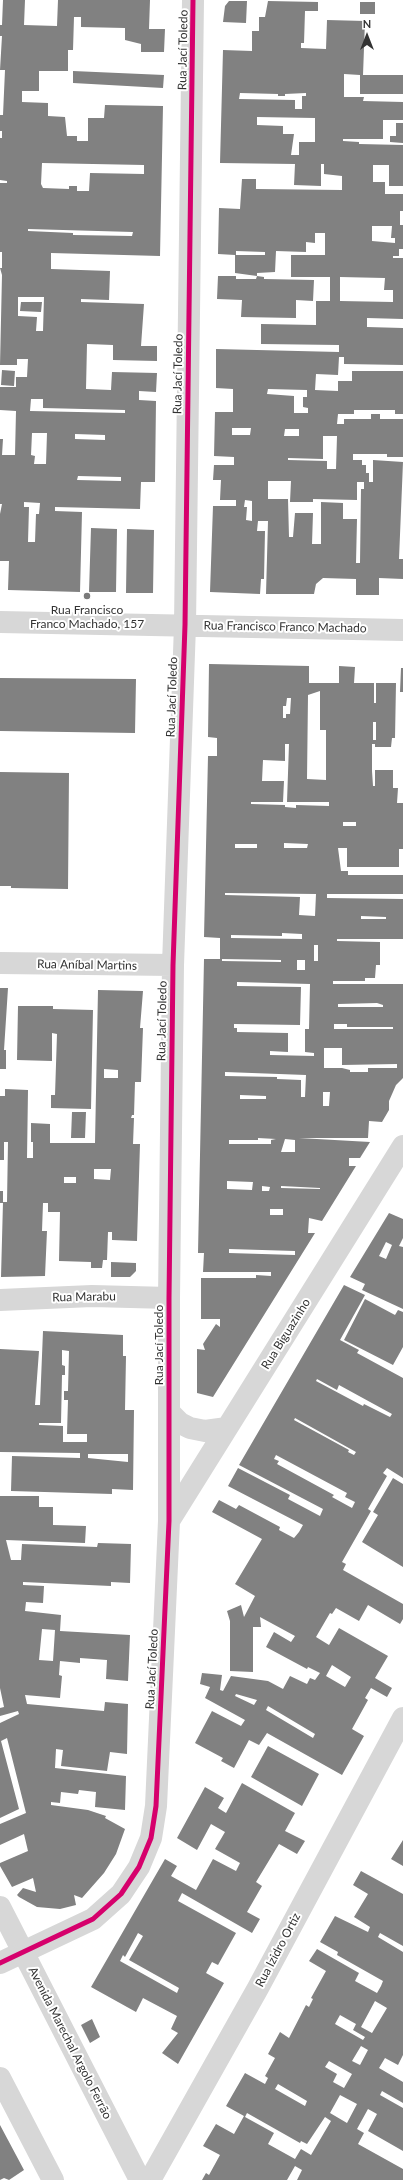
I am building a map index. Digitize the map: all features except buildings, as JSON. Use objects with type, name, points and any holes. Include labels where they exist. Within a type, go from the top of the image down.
[{"type":"street","name":"Rua Jací Toledo","points":[[0,1963],[93,1919],[121,1894],[139,1867],[151,1838],[156,1806],[169,1521],[169,1298],[173,965],[185,626],[193,0]]},
{"type":"street","name":"Rua Francisco Franco Machado","points":[[0,622],[403,630]]},
{"type":"street","name":"Rua Aníbal Martins","points":[[0,963],[173,965]]},
{"type":"street","name":"Rua Biguazinho","points":[[169,1521],[403,1146]]},
{"type":"street","name":"Rua Marabu","points":[[0,1300],[92,1296],[169,1298]]},
{"type":"street","points":[[169,1412],[180,1423],[190,1428],[205,1431],[227,1428]]},
{"type":"street","name":"Rua Izidro Ortiz","points":[[150,2180],[258,1988],[403,1718]]},
{"type":"street","name":"Avenida Marechal Argolo Ferrão","points":[[0,1907],[140,2180]]},
{"type":"street","points":[[0,2078],[53,2180]]},
{"type":"cycle path","points":[[0,1963],[93,1919],[121,1894],[139,1867],[151,1838],[156,1806],[169,1521],[169,1298],[173,965],[185,625],[193,0]]},
{"type":"place","name":"Rua Francisco Franco Machado, 157","points":[[87,596]]}]
